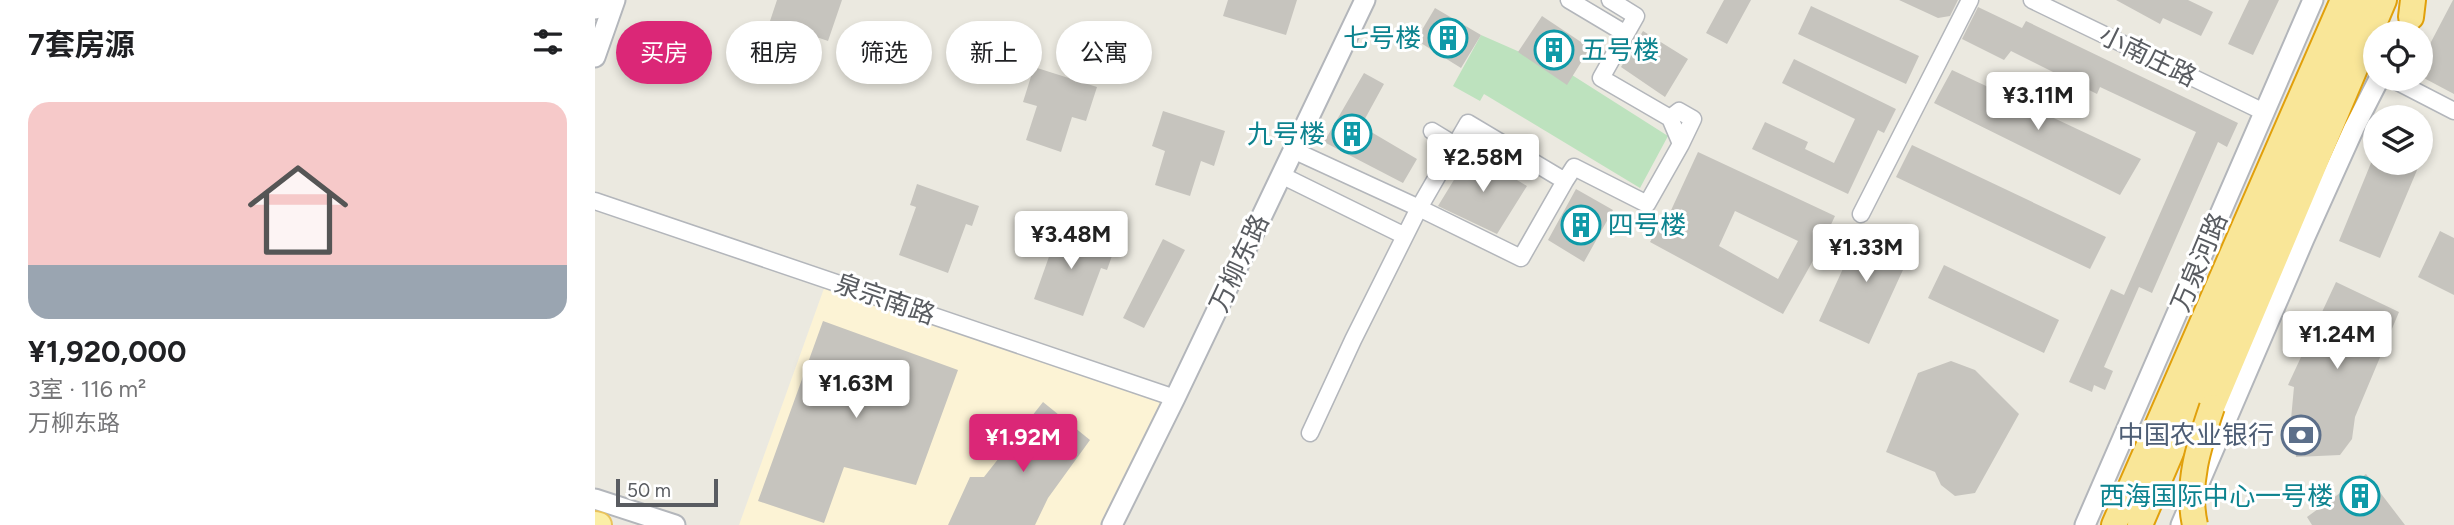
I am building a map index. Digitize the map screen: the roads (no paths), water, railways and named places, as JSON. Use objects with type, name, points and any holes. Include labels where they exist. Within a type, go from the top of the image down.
[{"type":"highway","name":"万泉河路","points":[[2149,473],[2343,0]]},
{"type":"highway","name":"万泉河路","points":[[2149,473],[2365,0]]},
{"type":"highway","points":[[2195,525],[2192,486],[2198,448],[2212,407],[2384,0]]},
{"type":"highway","points":[[2115,525],[2149,473]]},
{"type":"highway","points":[[2140,525],[2149,473]]},
{"type":"street","points":[[595,9],[598,0]]},
{"type":"street","points":[[595,57],[615,0]]},
{"type":"street","name":"万柳东路","points":[[1112,525],[1365,0]]},
{"type":"street","points":[[1569,0],[1626,34]]},
{"type":"street","points":[[1293,150],[1521,258],[1574,167],[1647,204],[1681,144],[1669,118],[1601,78],[1636,16],[1610,0]]},
{"type":"street","points":[[1861,214],[1970,0]]},
{"type":"street","name":"小南庄路","points":[[2032,0],[2264,112]]},
{"type":"street","name":"万泉河路","points":[[2085,525],[2313,0]]},
{"type":"street","points":[[2181,525],[2348,140],[2373,91]]},
{"type":"street","points":[[2415,91],[2454,111]]},
{"type":"street","points":[[1310,433],[1419,208],[1468,123],[1565,181]]},
{"type":"street","points":[[1432,131],[1455,145]]},
{"type":"street","points":[[1281,176],[1405,236]]},
{"type":"street","name":"泉宗南路","points":[[595,201],[1175,398]]},
{"type":"street","points":[[2202,474],[2205,525]]},
{"type":"street","points":[[595,499],[675,525]]},
{"type":"place","name":"七号楼","points":[[1448,38]]},
{"type":"place","name":"五号楼","points":[[1554,50]]},
{"type":"place","name":"九号楼","points":[[1352,134]]},
{"type":"place","name":"四号楼","points":[[1581,225]]},
{"type":"place","name":"中国农业银行","points":[[2301,435]]},
{"type":"place","name":"西海国际中心一号楼","points":[[2360,496]]}]
